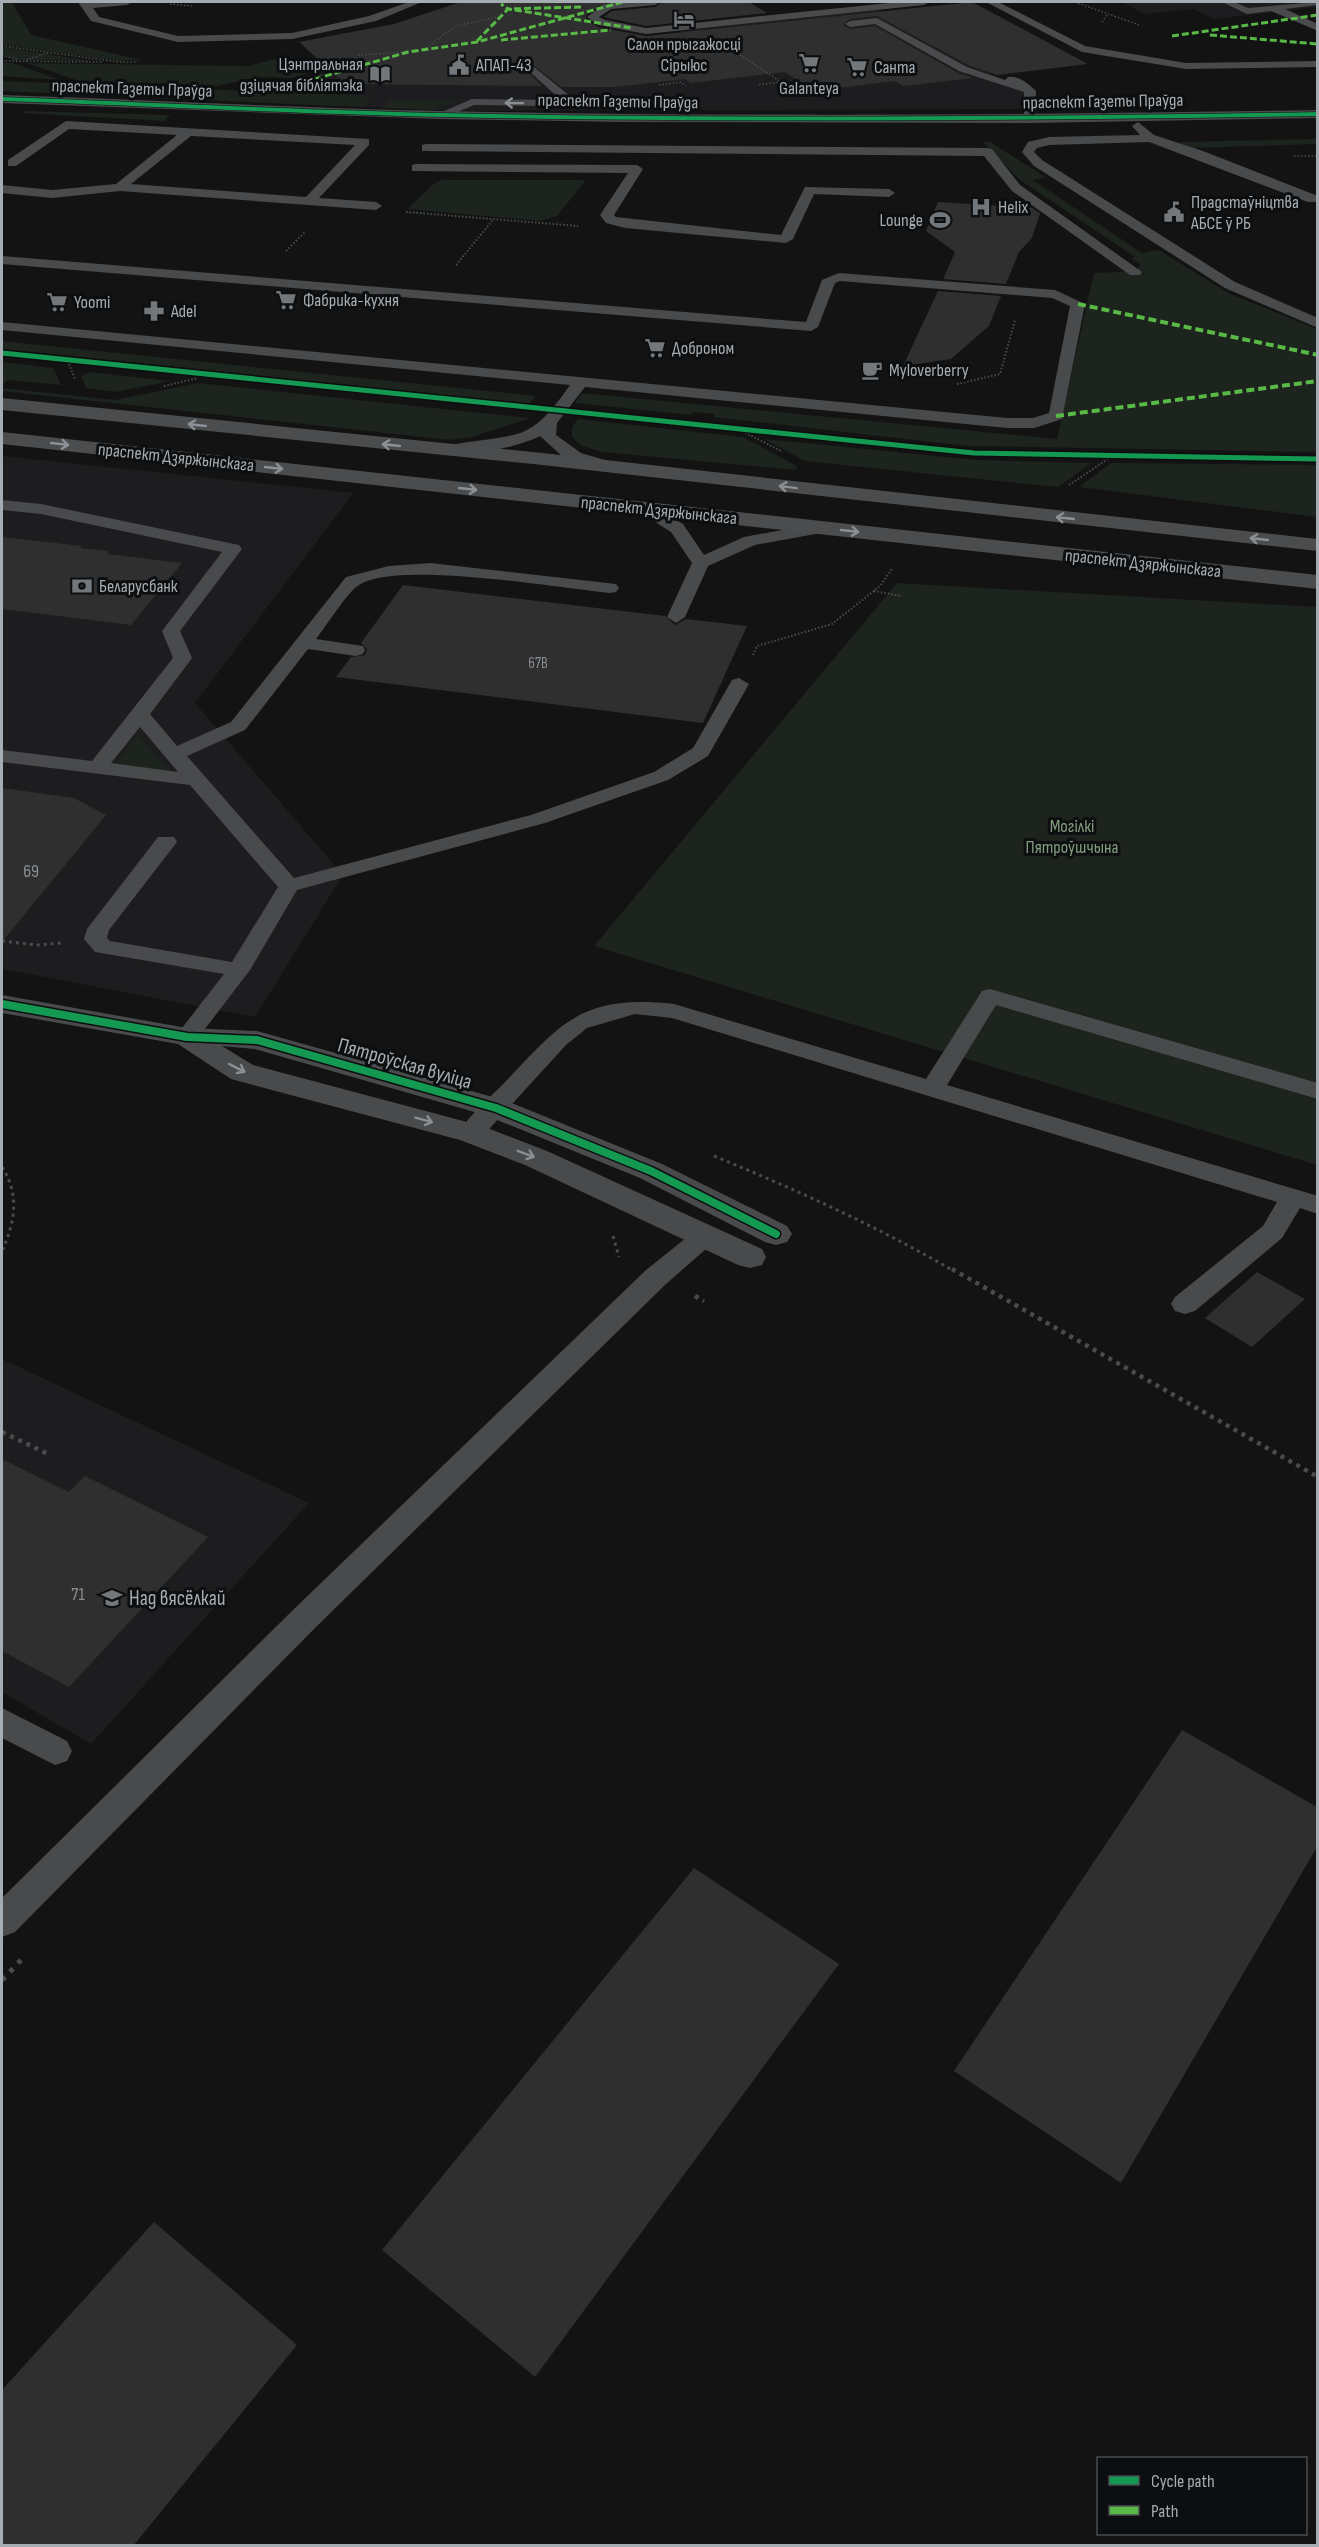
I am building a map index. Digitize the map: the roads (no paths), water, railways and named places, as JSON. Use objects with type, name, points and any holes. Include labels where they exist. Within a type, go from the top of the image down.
[{"type":"main road","name":"праспект Дзяржынскага","points":[[2,404],[612,467],[1317,545]]},
{"type":"main road","name":"праспект Дзяржынскага","points":[[2,438],[1317,582]]},
{"type":"street","name":"праспект Газеты Праўда","points":[[2,99],[731,125],[1317,112]]},
{"type":"street","name":"Пятроўская вуліца","points":[[2,1004],[187,1037],[257,1040],[496,1108],[651,1171],[776,1234]]},
{"type":"street","name":"Пятроўская вуліца","points":[[187,1037],[242,1072],[471,1133],[536,1158],[750,1257]]},
{"type":"street","points":[[705,1236],[734,1211]]},
{"type":"lane","points":[[84,4],[126,2]]},
{"type":"lane","points":[[84,4],[95,19],[178,39],[291,36],[372,19],[417,2]]},
{"type":"lane","points":[[655,2],[608,6],[597,11],[592,17],[602,23],[646,31],[924,2]]},
{"type":"lane","points":[[992,2],[1082,50],[1186,66],[1317,64]]},
{"type":"lane","points":[[1227,2],[1247,10],[1317,2]]},
{"type":"lane","points":[[883,5],[907,19]]},
{"type":"lane","points":[[779,6],[793,15]]},
{"type":"lane","points":[[1272,8],[1317,28]]},
{"type":"lane","points":[[842,24],[877,21],[963,69],[1003,83],[1025,86]]},
{"type":"lane","points":[[988,65],[1025,86],[1031,96],[1030,119]]},
{"type":"lane","points":[[534,70],[572,103]]},
{"type":"lane","points":[[441,115],[472,102],[612,104]]},
{"type":"lane","points":[[1133,117],[1137,125],[1150,138]]},
{"type":"lane","points":[[12,163],[66,125],[365,142],[309,201]]},
{"type":"lane","points":[[120,187],[188,132]]},
{"type":"lane","points":[[1313,199],[1199,154],[1150,138],[1049,141],[1032,145],[1028,152],[1038,163],[1230,285],[1317,324]]},
{"type":"lane","points":[[426,148],[988,152],[1016,188],[1135,272]]},
{"type":"lane","points":[[416,168],[637,169],[607,215],[611,220],[625,224],[786,239],[809,190],[889,193]]},
{"type":"lane","points":[[2,189],[52,194],[120,187],[376,206]]},
{"type":"lane","points":[[2,260],[811,327],[829,280],[839,276],[1055,294],[1078,304],[1056,416],[1034,423],[1007,423],[579,384],[2,326]]},
{"type":"lane","points":[[435,449],[472,448],[516,441],[549,423],[579,384]]},
{"type":"lane","points":[[549,423],[548,436],[559,449],[581,459],[612,467]]},
{"type":"lane","points":[[2,505],[41,509],[233,549],[171,631],[183,658],[98,767]]},
{"type":"lane","points":[[646,509],[676,528],[701,563]]},
{"type":"lane","points":[[675,617],[701,563],[750,542],[821,528]]},
{"type":"lane","points":[[175,754],[238,726],[352,581],[389,571],[430,568],[610,588]]},
{"type":"lane","points":[[302,643],[356,650]]},
{"type":"lane","points":[[187,1037],[239,970],[290,886],[538,819],[661,776],[701,752],[739,684]]},
{"type":"lane","points":[[140,715],[290,886]]},
{"type":"lane","points":[[2,756],[196,780]]},
{"type":"lane","points":[[166,842],[98,929],[95,939],[102,947],[239,970]]},
{"type":"lane","points":[[932,1089],[990,996],[1317,1090]]},
{"type":"lane","points":[[471,1133],[558,1040],[579,1023],[602,1014],[635,1008],[674,1011],[1305,1201],[1273,1232],[1185,1305]]},
{"type":"lane","points":[[2,1921],[305,1618],[656,1277],[705,1236]]},
{"type":"lane","points":[[2,1722],[55,1751]]},
{"type":"place","name":"Салон прыгажосці Сірыюс","points":[[684,19]]},
{"type":"place","name":"Galanteya","points":[[809,63]]},
{"type":"place","name":"АПАП-43","points":[[459,65]]},
{"type":"place","name":"Санта","points":[[857,67]]},
{"type":"place","name":"Цэнтральная дзіцячая бібліятэка","points":[[380,74]]},
{"type":"place","name":"Helix","points":[[981,207]]},
{"type":"place","name":"Прадстаўніцтва АБСЕ ў РБ","points":[[1174,212]]},
{"type":"place","name":"Lounge","points":[[940,220]]},
{"type":"place","name":"Фабрика-кухня","points":[[286,300]]},
{"type":"place","name":"Yoomi","points":[[57,302]]},
{"type":"place","name":"Adel","points":[[154,311]]},
{"type":"place","name":"Доброном","points":[[655,348]]},
{"type":"place","name":"Myloverberry","points":[[872,370]]},
{"type":"place","name":"Беларусбанк","points":[[82,586]]},
{"type":"place","name":"Над вясёлкай","points":[[112,1598]]},
{"type":"park label","name":"Могілкі Пятроўшчына","points":[[1072,836]]}]
